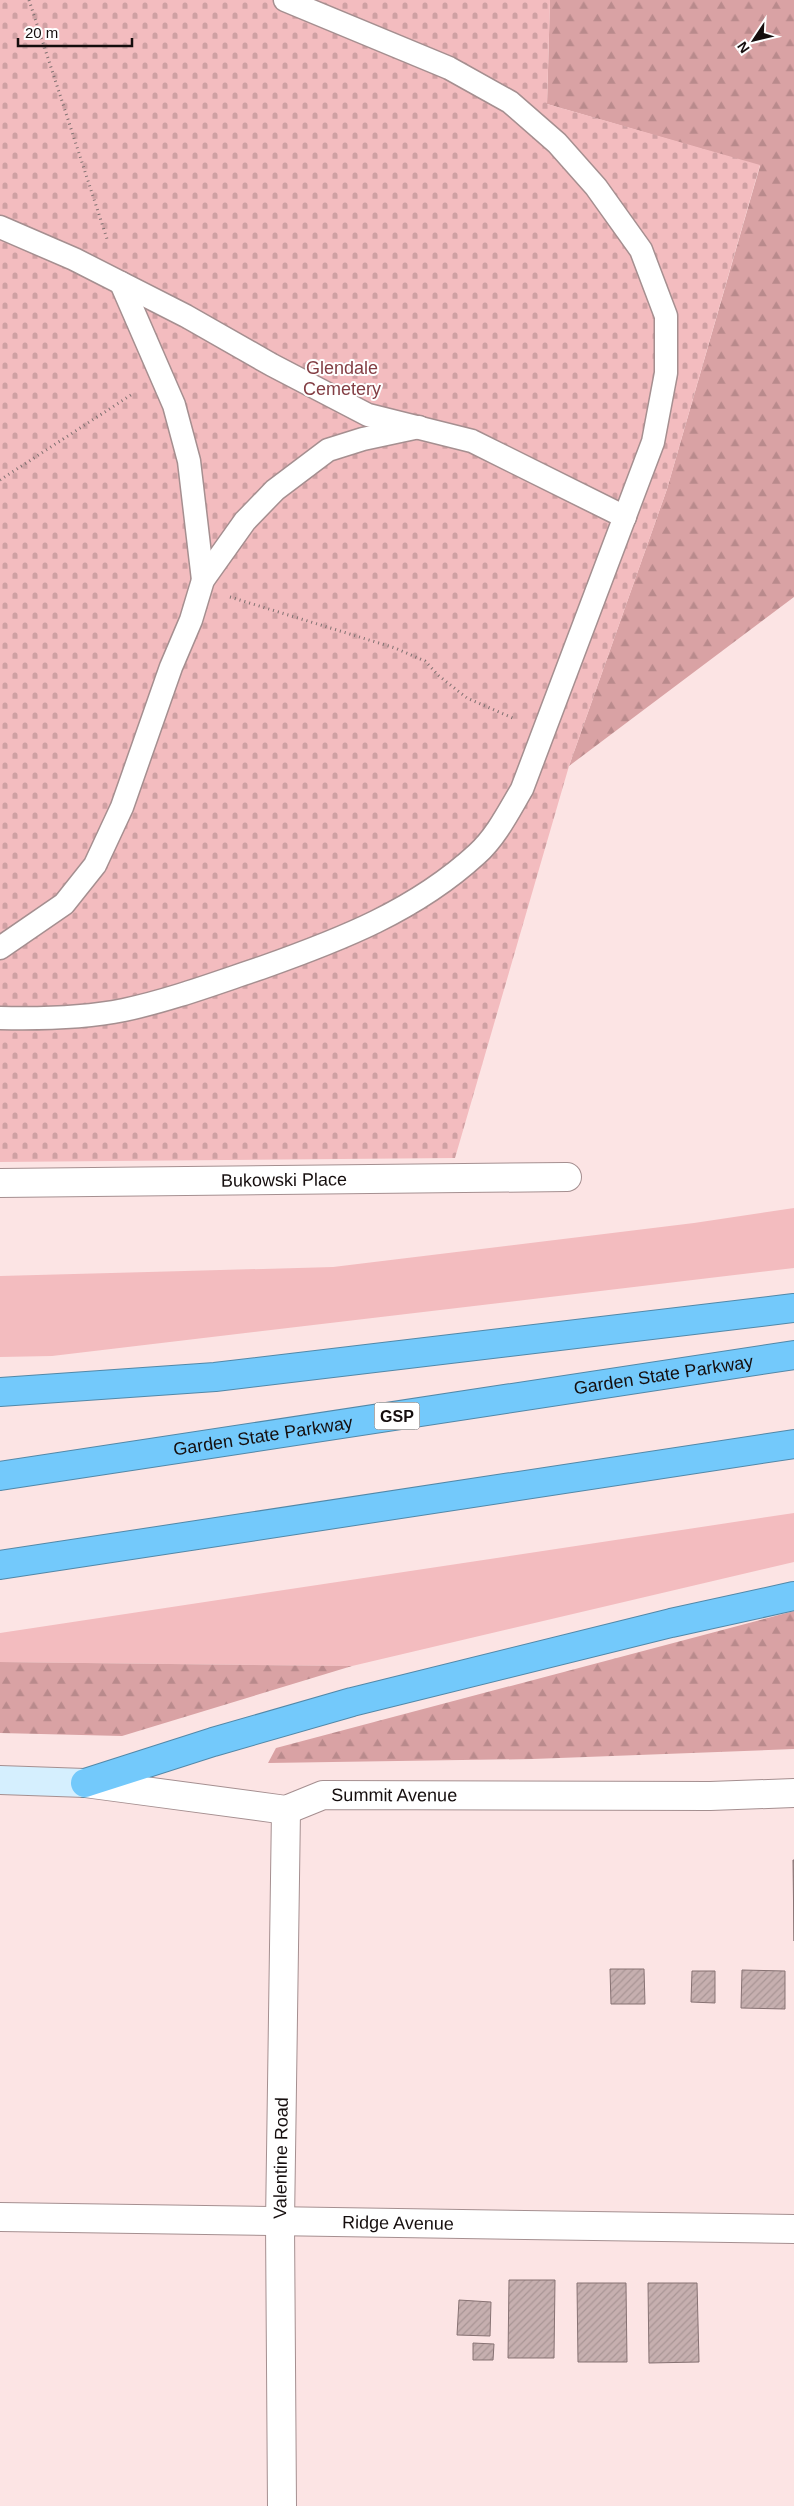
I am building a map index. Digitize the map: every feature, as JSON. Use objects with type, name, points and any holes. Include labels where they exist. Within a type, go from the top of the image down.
[{"type":"highway","points":[[0,1392],[215,1377],[794,1308]]},
{"type":"highway","name":"Garden State Parkway","points":[[0,1476],[794,1355]]},
{"type":"highway","points":[[0,1565],[794,1444]]},
{"type":"highway","points":[[85,1782],[213,1742],[352,1702],[794,1596]]},
{"type":"street","name":"Bukowski Place","points":[[0,1183],[567,1177]]},
{"type":"street","name":"Summit Avenue","points":[[0,1780],[85,1782],[286,1810],[323,1795],[710,1796],[794,1793]]},
{"type":"street","name":"Valentine Road","points":[[282,2506],[280,2223],[286,1810]]},
{"type":"street","name":"Ridge Avenue","points":[[0,2217],[280,2223],[794,2229]]},
{"type":"lane","points":[[0,1018],[43,1019],[132,1008],[204,988],[341,939],[407,907],[446,881],[479,853],[504,819],[522,789],[653,442],[666,373],[666,316],[640,250],[596,187],[557,143],[510,102],[449,68],[285,0]]},
{"type":"lane","points":[[0,227],[74,259],[121,283],[368,415],[472,441],[626,517]]},
{"type":"lane","points":[[121,283],[174,405],[189,461],[202,584]]},
{"type":"lane","points":[[0,948],[64,904],[95,865],[122,807],[202,584],[245,521],[275,490],[328,450],[363,439],[419,427]]},
{"type":"path","points":[[29,0],[121,283]]},
{"type":"path","points":[[0,480],[162,375]]},
{"type":"path","points":[[202,584],[425,660],[438,676],[467,698],[496,712],[544,730]]},
{"type":"green space","name":"Glendale Cemetery","points":[[0,0],[550,0],[547,104],[760,165],[667,489],[569,766],[455,1158],[0,1162]]},
{"type":"green space","points":[[550,0],[794,0],[794,597],[569,766],[667,489],[760,166],[547,104]]},
{"type":"green space","points":[[794,1208],[794,1268],[52,1356],[0,1357],[0,1276],[333,1267],[694,1223]]},
{"type":"green space","points":[[794,1513],[794,1562],[352,1666],[0,1662],[0,1633]]},
{"type":"green space","points":[[794,1611],[794,1749],[533,1759],[268,1763],[276,1748]]},
{"type":"green space","points":[[0,1662],[352,1666],[122,1736],[0,1733]]},
{"type":"building","points":[[793,1860],[794,1860],[794,1941]]},
{"type":"building","points":[[610,1969],[644,1969],[645,2004],[611,2004]]},
{"type":"building","points":[[742,1970],[785,1971],[785,2009],[741,2008]]},
{"type":"building","points":[[692,1971],[715,1971],[715,2003],[691,2002]]},
{"type":"building","points":[[509,2280],[555,2280],[554,2358],[508,2358]]},
{"type":"building","points":[[577,2283],[626,2283],[627,2362],[578,2362]]},
{"type":"building","points":[[648,2283],[697,2283],[699,2362],[649,2363]]},
{"type":"building","points":[[459,2300],[491,2302],[490,2336],[457,2335]]},
{"type":"building","points":[[473,2343],[494,2344],[493,2360],[473,2360]]}]
